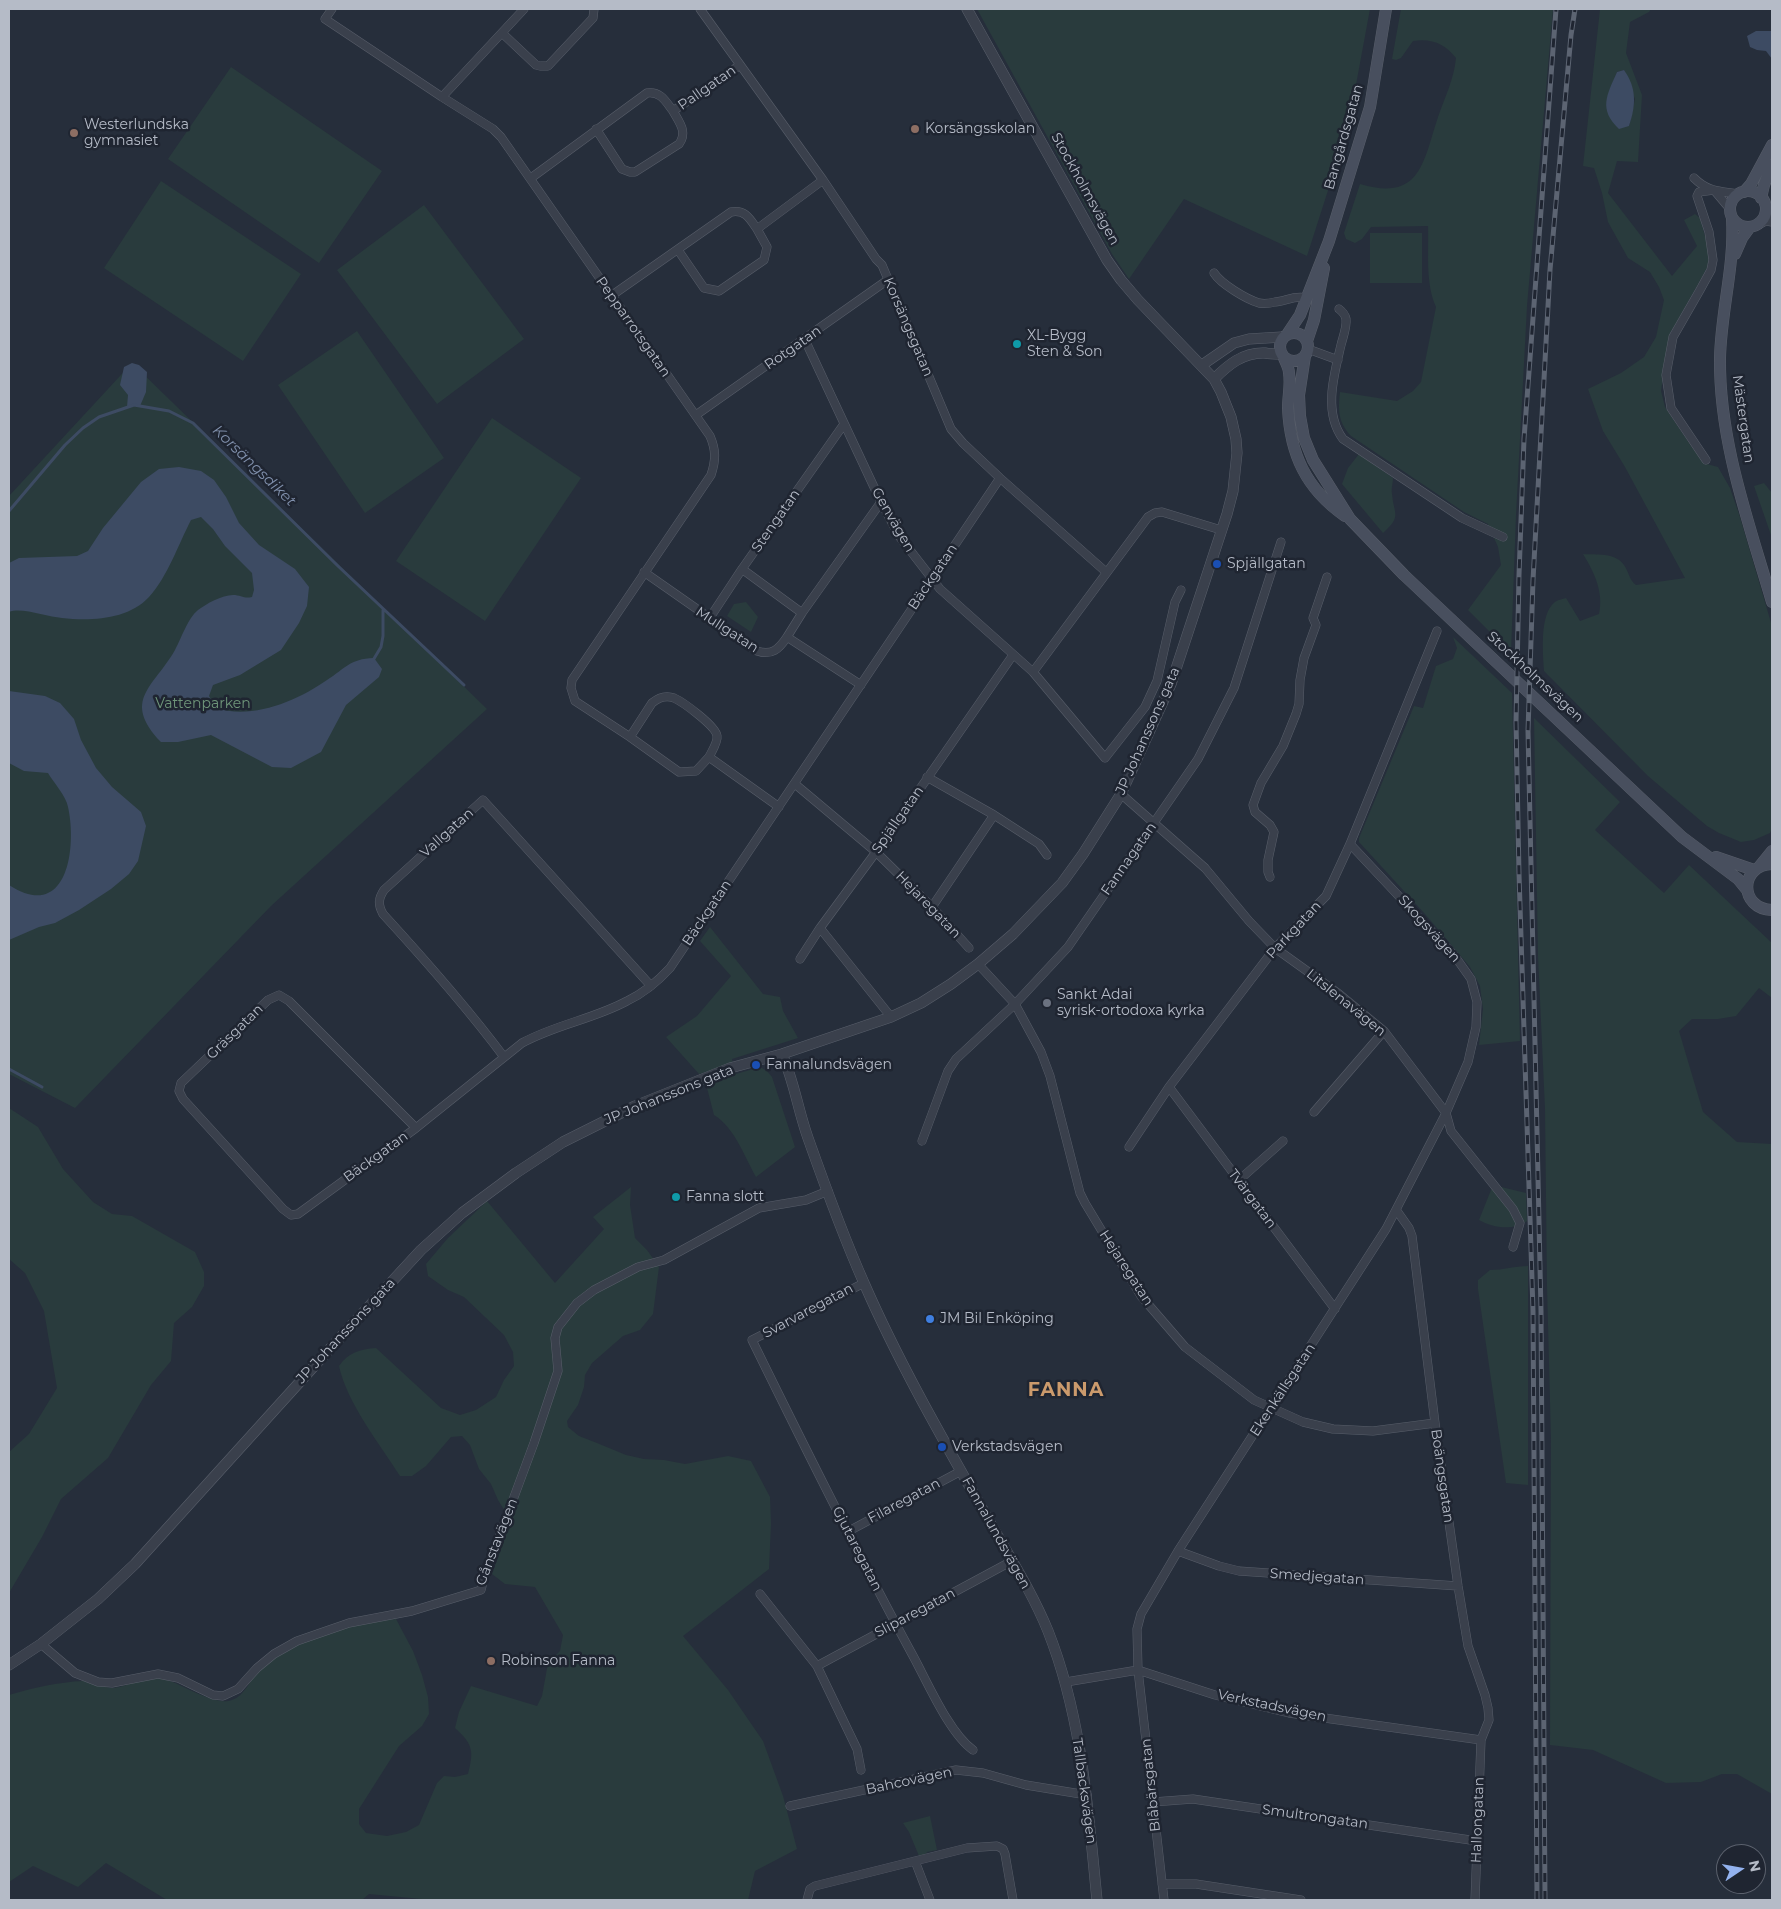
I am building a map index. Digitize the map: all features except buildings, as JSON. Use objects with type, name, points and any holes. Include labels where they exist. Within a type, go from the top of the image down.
[{"type":"main road","name":"Bangårdsgatan","points":[[1285,335],[1300,315],[1329,242],[1370,107],[1386,9]]},
{"type":"main road","points":[[1754,226],[1741,226],[1731,213],[1732,200],[1742,193],[1757,173],[1772,145]]},
{"type":"main road","points":[[1742,193],[1754,192],[1761,198],[1766,178],[1772,165]]},
{"type":"main road","name":"Mästergatan","points":[[1730,264],[1742,238],[1769,213],[1761,198]]},
{"type":"main road","name":"Mästergatan","points":[[1731,213],[1733,236],[1720,358],[1725,422],[1736,479],[1772,602]]},
{"type":"main road","name":"Bangårdsgatan","points":[[1307,349],[1329,242]]},
{"type":"main road","points":[[1296,332],[1303,335],[1307,349],[1299,360],[1291,361],[1282,356],[1279,344],[1285,335],[1296,332]]},
{"type":"main road","name":"Stockholmsvägen","points":[[1307,349],[1299,395],[1304,438],[1313,460],[1350,519]]},
{"type":"main road","name":"Stockholmsvägen","points":[[1282,356],[1289,373],[1289,425],[1295,454],[1313,486],[1328,504],[1350,519],[1404,575],[1682,837],[1738,879],[1757,906],[1772,910]]},
{"type":"main road","name":"Stockholmsvägen","points":[[1703,851],[1756,869]]},
{"type":"main road","points":[[1747,890],[1749,878],[1772,851]]},
{"type":"main road","points":[[1756,869],[1772,864]]},
{"type":"street","name":"Pepparrotsgatan","points":[[332,9],[325,18],[493,129],[501,137],[710,436],[715,457],[711,475],[572,680],[571,688],[575,701],[630,737]]},
{"type":"street","points":[[442,97],[524,9]]},
{"type":"street","points":[[502,33],[536,65],[548,66],[593,18],[594,9]]},
{"type":"street","name":"Korsängsgatan","points":[[700,9],[823,180],[876,260],[882,265],[951,429],[1000,478],[1106,572]]},
{"type":"street","name":"Stockholmsvägen","points":[[967,9],[1107,260],[1138,300],[1214,379]]},
{"type":"street","name":"Pallgatan","points":[[673,111],[740,65]]},
{"type":"street","name":"Pallgatan","points":[[531,178],[596,129],[647,93],[655,92],[659,94],[673,111],[684,130],[679,144],[635,172],[622,169],[596,129]]},
{"type":"street","points":[[1694,178],[1703,186],[1714,190],[1731,213]]},
{"type":"street","points":[[756,229],[823,180]]},
{"type":"street","points":[[1706,460],[1671,408],[1666,375],[1673,337],[1711,270],[1713,251],[1697,196],[1699,192],[1714,190],[1742,193]]},
{"type":"street","points":[[611,296],[731,212],[736,211],[746,214],[767,247],[764,260],[719,291],[704,288],[678,250]]},
{"type":"street","points":[[1754,226],[1766,221],[1772,222]]},
{"type":"street","points":[[1214,273],[1218,279],[1234,291],[1260,303],[1276,302],[1297,297],[1306,298]]},
{"type":"street","name":"Rotgatan","points":[[696,415],[889,279]]},
{"type":"street","points":[[1339,309],[1344,313],[1346,323],[1332,395],[1332,413],[1337,431],[1344,439],[1462,518],[1503,538]]},
{"type":"street","points":[[1202,366],[1234,343],[1249,339],[1285,335]]},
{"type":"street","name":"Genvägen","points":[[805,340],[881,502],[899,536],[931,579],[1033,672],[1105,758],[1145,707],[1157,681],[1175,602],[1181,590]]},
{"type":"street","points":[[1307,349],[1338,360]]},
{"type":"street","points":[[1214,379],[1236,360],[1244,356],[1258,354],[1282,356]]},
{"type":"street","name":"JP Johanssons gata","points":[[9,1665],[40,1644],[98,1599],[135,1564],[421,1250],[462,1213],[516,1173],[563,1142],[635,1106],[730,1068],[782,1054],[891,1017],[921,1002],[951,984],[978,964],[1013,934],[1062,883],[1121,794],[1171,684],[1233,491],[1237,453],[1236,439],[1227,405],[1214,379]]},
{"type":"street","name":"Stengatan","points":[[709,619],[844,424]]},
{"type":"street","name":"Bäckgatan","points":[[291,1215],[298,1214],[416,1128],[522,1043],[542,1032],[627,1002],[651,986],[670,968],[1000,478]]},
{"type":"street","name":"Mullgatan","points":[[644,572],[757,651],[763,653],[775,651],[787,637],[881,502]]},
{"type":"street","points":[[1033,672],[1141,524],[1155,512],[1174,515],[1221,530]]},
{"type":"street","name":"Fannagatan","points":[[922,1141],[948,1071],[956,1059],[1015,1004],[1068,947],[1198,759],[1234,688],[1281,542]]},
{"type":"street","points":[[742,569],[802,613]]},
{"type":"street","points":[[1270,877],[1268,860],[1274,832],[1270,824],[1255,812],[1253,805],[1261,782],[1283,746],[1296,714],[1304,658],[1316,625],[1313,618],[1327,576]]},
{"type":"street","name":"Parkgatan","points":[[1129,1147],[1170,1088],[1275,948],[1321,902],[1330,888],[1350,844],[1437,630]]},
{"type":"street","points":[[787,637],[861,685]]},
{"type":"street","name":"Spjällgatan","points":[[800,959],[1013,655]]},
{"type":"street","points":[[665,697],[674,698],[711,724],[716,731],[718,738],[709,758],[696,771],[679,772],[630,737],[652,703],[657,699],[665,697]]},
{"type":"street","points":[[709,758],[779,806]]},
{"type":"street","points":[[927,777],[994,815],[1038,844],[1047,855]]},
{"type":"street","name":"Hejaregatan","points":[[795,784],[876,852],[932,907],[969,948]]},
{"type":"street","name":"Litslenavägen","points":[[1121,794],[1206,868],[1249,921],[1275,948],[1339,994],[1384,1031],[1446,1113],[1451,1131],[1513,1209],[1520,1224],[1514,1246]]},
{"type":"street","name":"Vallgatan","points":[[504,1057],[469,1010],[384,914],[379,902],[384,890],[483,800],[651,986]]},
{"type":"street","points":[[932,907],[994,815]]},
{"type":"street","name":"Skogsvägen","points":[[1350,844],[1454,955],[1470,979],[1477,1002],[1475,1034],[1468,1062],[1446,1113]]},
{"type":"street","points":[[820,928],[891,1017]]},
{"type":"street","name":"Hejaregatan","points":[[978,964],[1015,1004],[1041,1052],[1050,1076],[1080,1193],[1141,1296],[1185,1347],[1254,1400],[1303,1422],[1333,1429],[1372,1431],[1435,1423]]},
{"type":"street","name":"Gräsgatan","points":[[291,1215],[283,1209],[180,1095],[179,1091],[181,1083],[268,1000],[279,995],[284,997],[416,1128]]},
{"type":"street","points":[[1314,1112],[1384,1031]]},
{"type":"street","name":"Fannalundsvägen","points":[[782,1054],[807,1136],[864,1283],[893,1344],[961,1471],[1037,1605],[1066,1682]]},
{"type":"street","name":"Tvärgatan","points":[[1170,1088],[1335,1309]]},
{"type":"street","name":"Ekenkällsgatan","points":[[1138,1670],[1137,1628],[1141,1614],[1178,1551],[1397,1211],[1446,1113]]},
{"type":"street","points":[[1238,1181],[1283,1141]]},
{"type":"street","name":"Gånstavägen","points":[[40,1644],[76,1673],[98,1682],[112,1683],[158,1674],[178,1678],[213,1695],[223,1696],[238,1690],[257,1668],[274,1654],[297,1641],[349,1622],[412,1611],[481,1590],[558,1371],[555,1338],[558,1327],[576,1303],[594,1290],[638,1267],[664,1260],[759,1208],[806,1200],[828,1191]]},
{"type":"street","name":"Boängsgatan","points":[[1397,1211],[1409,1228],[1412,1236],[1435,1423],[1458,1586],[1468,1646],[1488,1708],[1488,1720],[1480,1740]]},
{"type":"street","name":"Svarvaregatan","points":[[752,1340],[864,1283]]},
{"type":"street","name":"Gjutaregatan","points":[[752,1340],[847,1532],[955,1734],[972,1750]]},
{"type":"street","name":"Filaregatan","points":[[847,1532],[961,1471]]},
{"type":"street","name":"Smedjegatan","points":[[1178,1551],[1239,1571],[1458,1586]]},
{"type":"street","name":"Sliparegatan","points":[[818,1666],[1012,1561]]},
{"type":"street","points":[[760,1594],[818,1666],[857,1749],[861,1770]]},
{"type":"street","name":"Verkstadsvägen","points":[[1066,1682],[1138,1670],[1215,1695],[1289,1713],[1480,1740]]},
{"type":"street","name":"Blåbärsgatan","points":[[1138,1670],[1164,1900]]},
{"type":"street","name":"Tallbacksvägen","points":[[1066,1682],[1079,1742],[1087,1795],[1098,1900]]},
{"type":"street","name":"Hallongatan","points":[[1476,1900],[1480,1740]]},
{"type":"street","name":"Bahcovägen","points":[[790,1806],[956,1770],[984,1773],[1026,1785],[1087,1795]]},
{"type":"street","name":"Smultrongatan","points":[[1154,1802],[1193,1799],[1477,1841]]},
{"type":"street","points":[[807,1900],[810,1890],[815,1886],[967,1848],[997,1846],[1003,1849],[1005,1854],[1013,1900]]},
{"type":"street","points":[[915,1861],[922,1885],[930,1900]]},
{"type":"street","points":[[1162,1884],[1196,1884],[1301,1900]]},
{"type":"green space","points":[[977,9],[1370,9],[1348,128],[1307,256],[1184,199],[1129,279],[1112,254]]},
{"type":"green space","points":[[1401,9],[1553,9],[1527,306],[1511,653],[1468,610],[1501,565],[1498,547],[1488,524],[1464,512],[1351,436],[1341,421],[1340,416],[1340,392],[1397,401],[1413,391],[1421,382],[1436,307],[1429,278],[1428,226],[1371,227],[1362,239],[1355,243],[1346,239],[1344,233],[1360,184],[1380,188],[1396,187],[1408,183],[1416,174],[1423,163],[1453,73],[1456,58],[1443,46],[1432,41],[1413,41],[1401,58],[1392,59]]},
{"type":"green space","points":[[1600,9],[1651,9],[1630,22],[1626,53],[1642,95],[1638,162],[1617,161],[1608,193],[1672,276],[1697,246],[1684,220],[1695,214],[1700,218],[1709,251],[1707,268],[1669,336],[1661,391],[1665,407],[1691,446],[1707,464],[1718,467],[1730,488],[1772,626],[1772,829],[1770,833],[1754,840],[1741,842],[1707,826],[1648,776],[1544,671],[1544,625],[1546,615],[1555,602],[1566,598],[1580,621],[1599,614],[1600,598],[1597,582],[1583,554],[1605,555],[1616,558],[1624,565],[1636,585],[1685,578],[1625,467],[1603,431],[1588,389],[1621,373],[1644,357],[1656,337],[1664,300],[1650,272],[1628,258],[1608,222],[1594,168],[1583,166]],"holes":[[[1624,70],[1635,99],[1629,126],[1607,99],[1617,72]]]},
{"type":"green space","points":[[231,67],[382,171],[319,263],[168,159]]},
{"type":"green space","points":[[161,181],[301,274],[243,361],[104,268]]},
{"type":"green space","points":[[424,205],[524,339],[437,404],[337,270]]},
{"type":"green space","points":[[1370,233],[1422,233],[1422,283],[1370,283]]},
{"type":"green space","points":[[357,331],[444,458],[365,513],[278,385]]},
{"type":"green space","name":"Vattenparken","points":[[132,363],[487,709],[271,906],[75,1108],[9,1074],[9,496]]},
{"type":"green space","points":[[492,418],[581,478],[485,621],[396,561]]},
{"type":"green space","points":[[1359,454],[1393,478],[1392,492],[1395,519],[1383,533],[1342,484],[1348,468]]},
{"type":"green space","points":[[1764,483],[1772,493],[1772,538],[1754,486]]},
{"type":"green space","points":[[746,602],[758,617],[751,632],[727,616],[734,604]]},
{"type":"green space","points":[[1453,637],[1512,693],[1520,1041],[1479,1045],[1483,1009],[1480,986],[1470,967],[1425,914],[1359,842],[1414,706],[1423,708],[1436,666],[1453,659],[1457,648]]},
{"type":"green space","points":[[1534,718],[1620,802],[1595,830],[1664,893],[1689,865],[1772,943],[1772,998],[1759,988],[1736,1016],[1718,1019],[1692,1019],[1679,1031],[1703,1112],[1737,1142],[1772,1144],[1772,1794],[1737,1774],[1722,1774],[1701,1782],[1666,1783],[1593,1750],[1550,1745],[1551,1439],[1545,1109],[1538,956]]},
{"type":"green space","points":[[710,927],[763,994],[780,997],[783,1011],[798,1038],[732,1059],[733,1064],[699,1074],[666,1037],[697,1016],[731,976],[700,941]]},
{"type":"green space","points":[[760,1067],[772,1077],[795,1147],[756,1177],[728,1127],[714,1115],[706,1084],[727,1077],[735,1069],[736,1074]]},
{"type":"green space","points":[[9,1108],[38,1127],[63,1169],[93,1202],[112,1214],[132,1216],[195,1252],[204,1272],[204,1286],[192,1307],[174,1323],[171,1361],[151,1385],[108,1458],[61,1499],[42,1537],[9,1593],[9,1452],[29,1434],[57,1388],[44,1311],[25,1273],[9,1259]]},
{"type":"green space","points":[[1493,1185],[1526,1193],[1527,1221],[1516,1226],[1503,1227],[1490,1225],[1479,1220]]},
{"type":"green space","points":[[631,1187],[630,1205],[635,1238],[647,1250],[659,1267],[653,1314],[640,1330],[623,1336],[592,1363],[585,1375],[584,1387],[578,1405],[567,1421],[568,1427],[579,1436],[626,1455],[644,1459],[685,1464],[728,1456],[751,1461],[770,1497],[769,1569],[683,1636],[728,1690],[763,1741],[783,1796],[797,1849],[755,1871],[748,1900],[432,1900],[369,1894],[362,1900],[167,1900],[106,1863],[78,1887],[33,1866],[9,1882],[9,1695],[65,1683],[87,1681],[113,1688],[149,1678],[161,1678],[216,1700],[232,1700],[244,1691],[260,1670],[288,1650],[343,1628],[396,1619],[413,1651],[422,1675],[428,1697],[429,1714],[422,1726],[399,1746],[359,1809],[359,1824],[366,1833],[387,1836],[406,1832],[419,1825],[437,1783],[444,1776],[455,1777],[468,1774],[471,1759],[469,1744],[455,1728],[459,1712],[471,1686],[537,1706],[542,1696],[548,1663],[560,1651],[563,1635],[535,1587],[505,1584],[492,1574],[511,1521],[491,1484],[479,1469],[470,1445],[462,1436],[451,1437],[426,1466],[412,1476],[400,1476],[356,1408],[343,1380],[339,1366],[355,1352],[376,1348],[441,1408],[460,1415],[476,1410],[496,1397],[504,1380],[514,1366],[513,1352],[504,1335],[464,1297],[448,1290],[428,1276],[426,1264],[448,1238],[487,1201],[555,1283],[604,1229],[593,1217]]},
{"type":"green space","points":[[1528,1266],[1528,1485],[1506,1483],[1478,1280],[1490,1270]]},
{"type":"green space","points":[[930,1816],[937,1850],[919,1856],[903,1823]]},
{"type":"water","points":[[1756,31],[1772,31],[1772,59],[1766,51],[1750,47],[1747,36]]},
{"type":"water","points":[[1624,70],[1633,90],[1634,104],[1629,126],[1619,129],[1608,115],[1606,102],[1617,72]]},
{"type":"water","points":[[132,363],[139,365],[147,372],[146,392],[140,406],[127,407],[128,395],[120,385],[124,367]]},
{"type":"water","name":"Vattenparken","points":[[179,467],[201,471],[214,480],[226,497],[239,523],[259,545],[295,569],[309,587],[307,606],[299,623],[281,650],[240,675],[213,685],[209,696],[216,708],[244,712],[274,706],[315,688],[348,665],[359,660],[374,658],[382,669],[379,677],[346,705],[321,752],[291,768],[272,767],[211,735],[178,742],[161,742],[149,728],[143,715],[142,704],[145,694],[175,650],[194,614],[205,605],[224,596],[252,597],[254,590],[252,573],[225,546],[213,529],[201,517],[191,520],[156,589],[140,605],[120,615],[96,619],[73,619],[21,611],[9,612],[9,563],[19,558],[77,556],[88,551],[103,528],[141,482],[159,469]]},
{"type":"water","points":[[9,691],[45,696],[60,703],[74,719],[81,740],[96,768],[112,787],[141,812],[146,826],[138,861],[129,874],[111,889],[55,923],[39,927],[9,940],[9,885],[29,894],[44,894],[56,888],[64,875],[69,859],[71,841],[67,803],[48,773],[24,771],[9,763]]},
{"type":"waterway","name":"Korsängsdiket","points":[[9,511],[65,445],[83,428],[99,417],[134,405],[169,411],[193,423],[338,566],[464,685]]},
{"type":"waterway","points":[[372,662],[381,647],[383,610]]},
{"type":"waterway","name":"Korsängsdiket","points":[[9,1069],[42,1087]]},
{"type":"railway","points":[[1537,1900],[1533,1311],[1516,722],[1524,439],[1556,9]]},
{"type":"railway","points":[[1545,1900],[1541,1311],[1528,731],[1533,580],[1550,270],[1571,35],[1575,9]]},
{"type":"place","name":"Korsängsskolan","points":[[915,129]]},
{"type":"place","name":"Westerlundska gymnasiet","points":[[74,133]]},
{"type":"place","name":"XL-Bygg Sten & Son","points":[[1017,344]]},
{"type":"place","name":"Spjällgatan","points":[[1217,564]]},
{"type":"place","name":"Sankt Adai syrisk-ortodoxa kyrka","points":[[1047,1003]]},
{"type":"place","name":"Fannalundsvägen","points":[[756,1065]]},
{"type":"place","name":"Fanna slott","points":[[676,1197]]},
{"type":"place","name":"JM Bil Enköping","points":[[930,1319]]},
{"type":"place","name":"Verkstadsvägen","points":[[942,1447]]},
{"type":"place","name":"Robinson Fanna","points":[[491,1661]]},
{"type":"district","name":"FANNA","points":[[1066,1390]]}]
